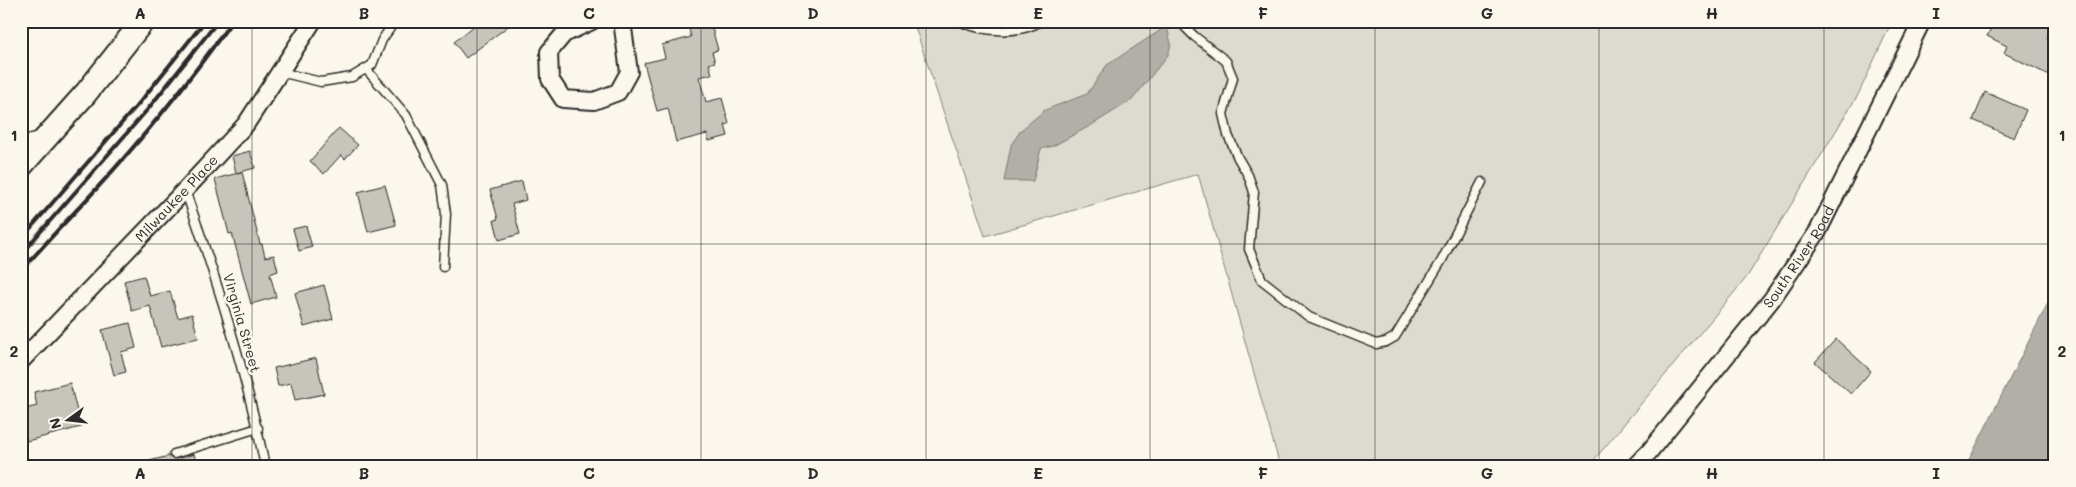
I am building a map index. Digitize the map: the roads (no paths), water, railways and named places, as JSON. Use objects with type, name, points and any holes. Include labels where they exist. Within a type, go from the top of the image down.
[{"type":"street","points":[[21,166],[86,93],[143,21]]},
{"type":"street","name":"Milwaukee Place","points":[[21,361],[246,124],[313,21]]},
{"type":"street","points":[[592,21],[564,34],[548,52],[550,79],[563,99],[594,101],[618,92],[629,72],[622,21]]},
{"type":"street","name":"South River Road","points":[[1635,466],[1772,299],[1818,231],[1922,21]]},
{"type":"lane","points":[[280,72],[321,82],[352,77],[372,66],[382,40],[394,21]]},
{"type":"lane","points":[[959,21],[975,29],[1016,30],[1041,21]]},
{"type":"lane","points":[[1182,21],[1194,36],[1226,61],[1233,78],[1223,114],[1228,135],[1248,175],[1254,192],[1249,249],[1255,265],[1262,280],[1309,318],[1376,344],[1386,342],[1395,337],[1442,260],[1482,182]]},
{"type":"lane","points":[[366,69],[406,115],[442,185],[446,214],[443,267]]},
{"type":"lane","points":[[21,141],[50,133]]},
{"type":"lane","name":"Virginia Street","points":[[185,190],[212,265],[258,428],[265,466]]},
{"type":"lane","points":[[174,454],[258,428]]},
{"type":"railway","points":[[21,239],[140,102],[205,21]]},
{"type":"railway","points":[[21,254],[148,109],[218,21]]},
{"type":"railway","points":[[21,271],[144,134],[181,90],[232,21]]}]
